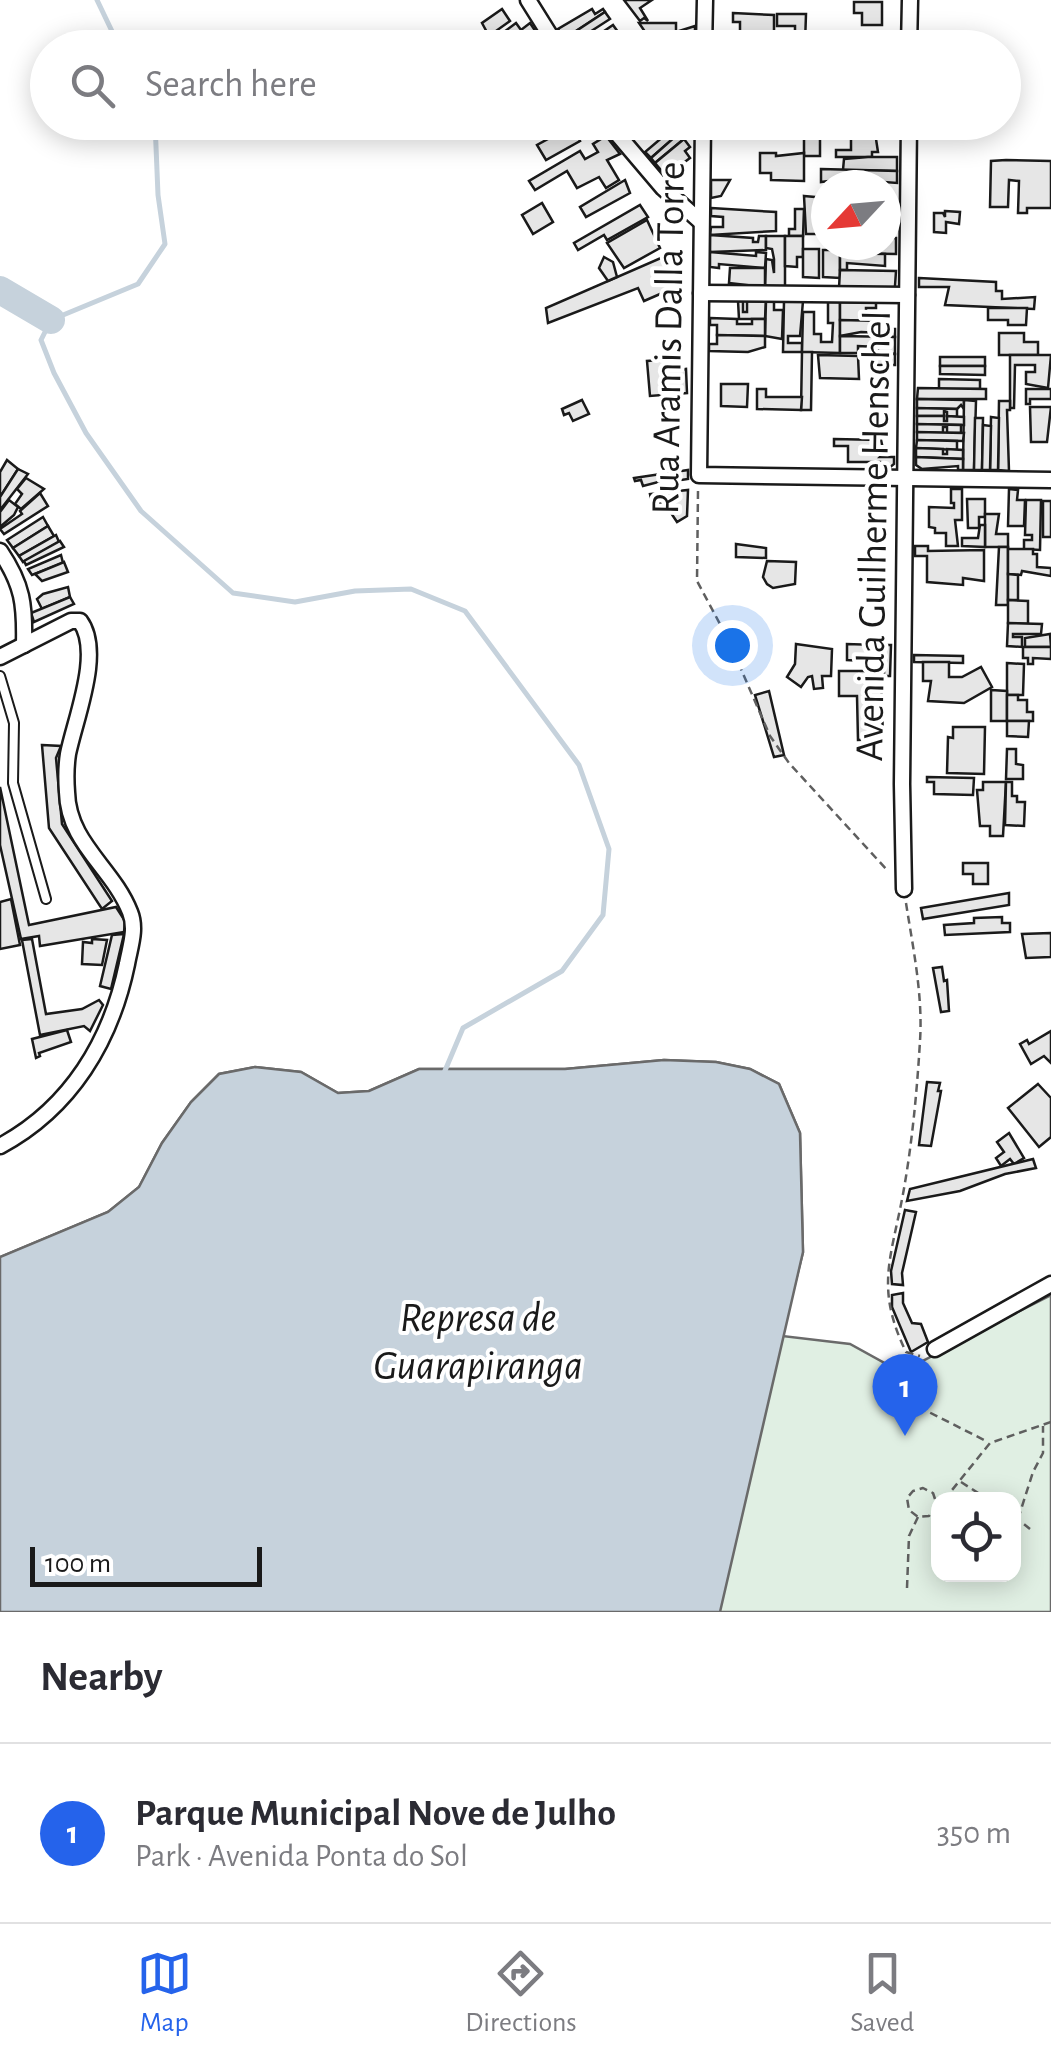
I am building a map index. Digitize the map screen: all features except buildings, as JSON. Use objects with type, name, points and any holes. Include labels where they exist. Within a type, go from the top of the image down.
[{"type":"street","points":[[528,0],[547,30]]},
{"type":"street","points":[[704,30],[705,0]]},
{"type":"street","points":[[909,30],[910,0]]},
{"type":"street","points":[[622,140],[662,188],[701,222]]},
{"type":"street","name":"Rua Aramis Dalla Torre","points":[[699,474],[703,140]]},
{"type":"street","name":"Avenida Guilherme Henschel","points":[[904,889],[909,140]]},
{"type":"street","points":[[701,293],[907,295]]},
{"type":"street","points":[[699,474],[1051,480]]},
{"type":"street","points":[[0,551],[22,592],[24,645]]},
{"type":"street","points":[[0,657],[74,620],[82,622],[86,630],[87,668],[66,770],[68,810],[76,833],[130,910],[133,929],[121,992],[108,1030],[93,1057],[41,1121],[0,1146]]},
{"type":"street","points":[[935,1349],[1051,1284]]},
{"type":"lane","points":[[0,676],[14,723],[13,783],[46,899]]},
{"type":"path","name":"Rua Aramis Dalla Torre","points":[[699,474],[697,581],[728,639],[770,736],[789,764],[904,889]]},
{"type":"path","points":[[904,889],[922,1012],[903,1193],[888,1257],[888,1295],[894,1328],[906,1352],[914,1357],[935,1349]]},
{"type":"path","points":[[901,1405],[928,1389]]},
{"type":"path","points":[[919,1394],[924,1410]]},
{"type":"path","points":[[907,1401],[990,1443]]},
{"type":"path","points":[[951,1492],[990,1443],[1051,1422]]},
{"type":"path","points":[[1021,1504],[1043,1454],[1043,1426]]},
{"type":"path","points":[[960,1482],[977,1492]]},
{"type":"path","points":[[918,1518],[909,1510],[908,1498],[913,1491],[924,1488],[931,1492]]},
{"type":"path","points":[[918,1518],[931,1514]]},
{"type":"path","points":[[907,1588],[909,1536],[918,1518]]},
{"type":"path","points":[[1021,1522],[1030,1530]]},
{"type":"green space","name":"Represa de Guarapiranga","points":[[664,1060],[716,1062],[750,1069],[779,1084],[800,1133],[803,1252],[782,1336],[850,1344],[901,1372],[1051,1295],[1051,1612],[0,1612],[0,1257],[108,1212],[139,1187],[162,1143],[191,1102],[219,1074],[255,1067],[301,1072],[338,1093],[369,1091],[419,1069],[565,1069]]},
{"type":"water","name":"Represa de Guarapiranga","points":[[664,1060],[716,1062],[750,1069],[779,1084],[800,1133],[803,1252],[720,1612],[0,1612],[0,1257],[108,1212],[139,1187],[162,1143],[191,1102],[219,1074],[255,1067],[301,1072],[338,1093],[369,1091],[419,1069],[565,1069]]},
{"type":"waterway","points":[[97,0],[111,30]]},
{"type":"waterway","points":[[156,140],[165,244],[138,284],[51,320],[41,340],[86,433],[141,511],[233,593],[295,602],[355,591],[411,589],[465,611],[579,765],[609,849],[603,915],[562,971],[463,1028],[444,1073]]},
{"type":"waterway","points":[[0,290],[51,320]]},
{"type":"place","name":"Parque Municipal Nove de Julho","points":[[905,1436]]}]
